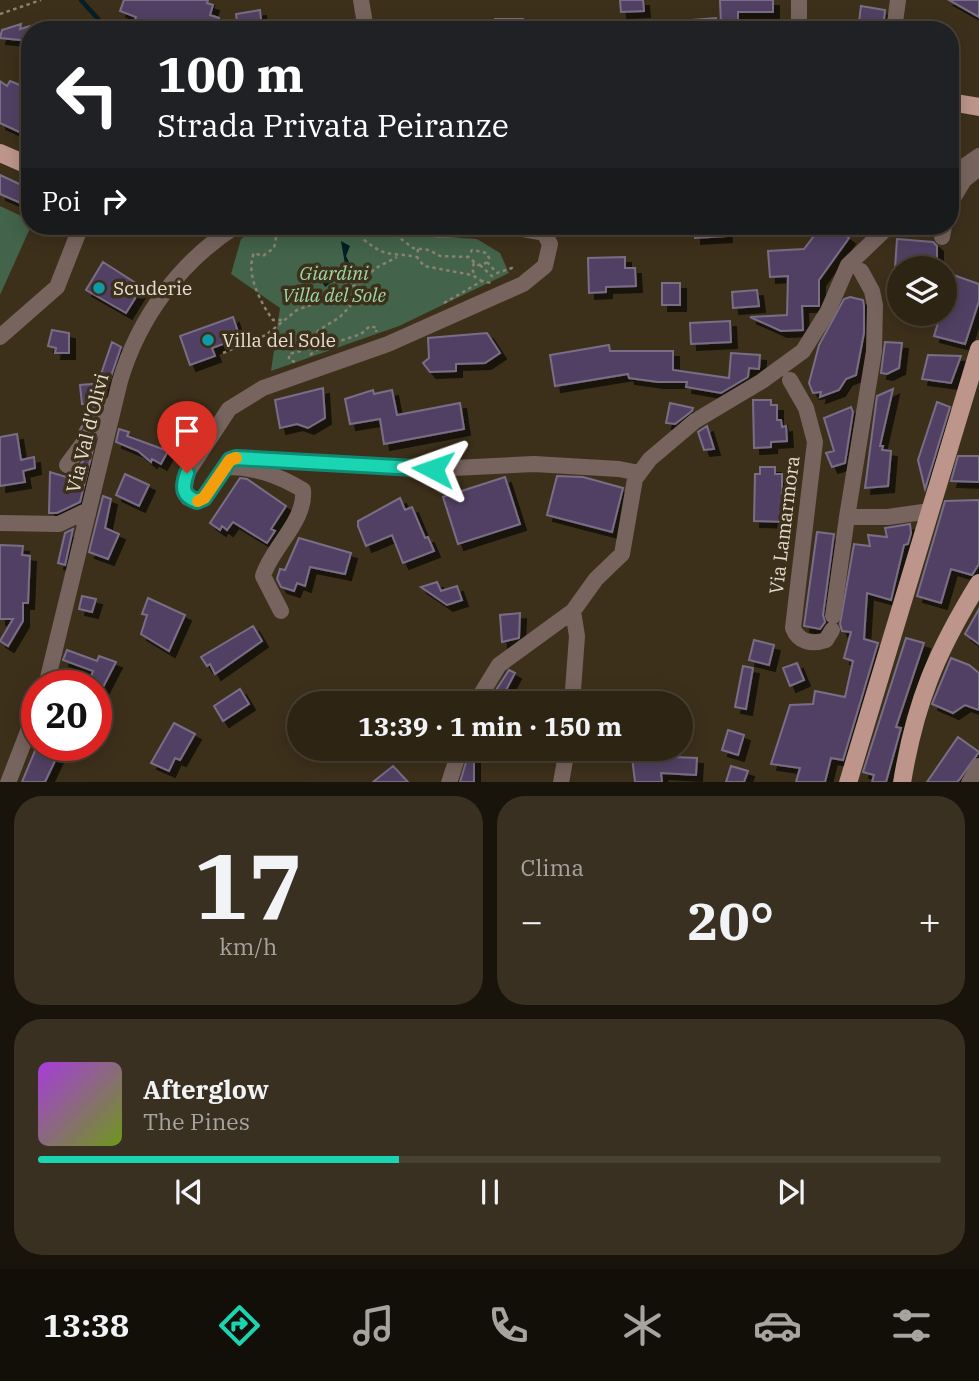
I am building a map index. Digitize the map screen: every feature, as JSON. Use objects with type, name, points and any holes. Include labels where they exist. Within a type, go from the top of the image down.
[{"type":"main road","points":[[959,104],[979,107]]},
{"type":"main road","points":[[0,153],[21,162]]},
{"type":"main road","points":[[848,782],[979,349]]},
{"type":"main road","points":[[902,782],[909,737],[927,682],[944,640],[979,583]]},
{"type":"street","points":[[362,0],[365,21]]},
{"type":"street","points":[[799,21],[800,0]]},
{"type":"street","points":[[895,21],[898,0]]},
{"type":"street","points":[[959,171],[979,160]]},
{"type":"street","points":[[959,188],[979,160]]},
{"type":"street","points":[[0,337],[57,287],[77,235]]},
{"type":"street","name":"Via Val d'Olivi","points":[[50,670],[115,404],[133,344],[152,309],[189,265],[225,235]]},
{"type":"street","points":[[545,235],[550,244],[545,266],[523,284],[388,344],[264,388],[229,409],[187,473],[183,485],[188,498],[197,501],[204,498],[225,467],[236,458],[337,466],[433,469],[534,464],[619,468],[639,473]]},
{"type":"street","points":[[483,691],[499,665],[573,611],[596,579],[622,554],[632,490],[639,473],[650,459],[695,421],[762,381],[803,351],[828,311],[848,265],[880,235]]},
{"type":"street","name":"Via Lamarmora","points":[[790,380],[806,408],[816,442],[793,628],[798,637],[811,643],[826,640],[832,623],[874,351],[876,305],[861,271]]},
{"type":"street","points":[[67,465],[106,409],[115,404]]},
{"type":"street","points":[[225,467],[244,467],[275,474],[303,489],[302,507],[267,564],[263,576],[281,611]]},
{"type":"street","points":[[847,517],[888,517],[930,511]]},
{"type":"street","points":[[0,523],[59,524],[84,512],[89,514]]},
{"type":"street","points":[[573,611],[577,636],[573,691]]},
{"type":"street","points":[[8,782],[21,749]]},
{"type":"street","points":[[449,782],[456,761]]},
{"type":"street","points":[[561,782],[565,761]]},
{"type":"street","points":[[969,782],[979,766]]},
{"type":"path","points":[[0,14],[41,0]]},
{"type":"path","points":[[277,235],[274,248],[263,256],[254,253],[251,260],[258,295],[276,322],[314,303],[341,295],[376,268],[397,257]]},
{"type":"path","points":[[362,235],[363,239],[376,250],[397,257],[417,257]]},
{"type":"path","points":[[397,235],[418,249],[429,250],[440,256],[468,257],[480,265],[499,286],[482,281],[475,275],[472,269],[474,263]]},
{"type":"path","points":[[418,249],[419,263],[431,269],[475,275]]},
{"type":"path","points":[[468,257],[472,250],[481,250],[487,253],[487,262],[498,273],[512,268],[512,276]]},
{"type":"path","points":[[480,265],[487,262]]},
{"type":"path","points":[[300,361],[289,360],[289,354],[301,351],[319,330],[340,317],[353,303],[362,280]]},
{"type":"path","points":[[443,304],[482,281]]},
{"type":"path","points":[[223,353],[266,335],[289,317]]},
{"type":"path","points":[[305,358],[319,348],[361,334],[370,326],[375,326],[378,336],[383,336]]},
{"type":"green space","points":[[0,206],[21,216],[21,235],[27,235],[0,295]]},
{"type":"green space","name":"Giardini Villa del Sole","points":[[247,235],[412,235],[477,239],[500,253],[509,273],[399,326],[271,371],[280,308],[231,274],[241,239]]},
{"type":"water","points":[[341,241],[350,246],[346,256],[352,268],[325,287],[321,280],[345,264]]},
{"type":"building","points":[[124,0],[208,0],[207,3],[213,5],[210,15],[219,18],[218,21],[135,21],[136,17],[120,11]]},
{"type":"building","points":[[620,0],[643,0],[644,11],[621,12]]},
{"type":"building","points":[[720,0],[773,0],[773,12],[738,12],[738,21],[721,21]]},
{"type":"building","points":[[949,0],[979,0],[979,17]]},
{"type":"building","points":[[861,6],[885,10],[884,21],[859,21]]},
{"type":"building","points":[[260,10],[261,21],[237,21],[236,14]]},
{"type":"building","points":[[716,18],[716,21],[692,21]]},
{"type":"building","points":[[495,19],[523,19],[523,21]]},
{"type":"building","points":[[21,24],[21,40],[0,38],[2,30]]},
{"type":"building","points":[[0,81],[7,86],[10,81],[21,85],[21,133],[0,123]]},
{"type":"building","points":[[0,175],[21,185],[21,203],[0,194]]},
{"type":"building","points":[[695,235],[726,236],[695,238]]},
{"type":"building","points":[[815,235],[845,235],[849,238],[819,280],[819,306],[802,306],[803,330],[781,331],[750,317],[787,315],[788,276],[770,277],[768,251],[804,249]]},
{"type":"building","points":[[897,239],[933,242],[937,246],[937,256],[896,256]]},
{"type":"building","points":[[625,257],[625,268],[635,268],[636,286],[606,287],[606,292],[589,293],[588,258]]},
{"type":"building","name":"Scuderie","points":[[103,262],[142,287],[126,313],[86,290]]},
{"type":"building","points":[[957,276],[979,284],[979,301],[965,344],[934,336],[937,326],[957,326]]},
{"type":"building","points":[[662,283],[680,283],[680,305],[662,305]]},
{"type":"building","points":[[757,290],[759,306],[733,308],[732,292]]},
{"type":"building","points":[[850,297],[863,300],[864,306],[864,333],[856,375],[846,379],[839,390],[820,397],[821,392],[813,393],[809,383],[819,345],[844,299]]},
{"type":"building","name":"Villa del Sole","points":[[233,317],[240,338],[212,348],[215,356],[190,365],[180,336]]},
{"type":"building","points":[[730,321],[731,342],[691,344],[690,323]]},
{"type":"building","points":[[52,330],[69,333],[69,353],[55,353],[56,348],[48,346]]},
{"type":"building","points":[[487,333],[500,353],[485,363],[456,364],[456,371],[430,372],[423,363],[429,358],[428,338]]},
{"type":"building","points":[[112,342],[121,347],[109,382],[99,380]]},
{"type":"building","points":[[885,342],[902,343],[899,368],[887,374],[881,373]]},
{"type":"building","points":[[609,345],[610,351],[673,351],[673,370],[729,378],[731,353],[760,355],[759,369],[749,368],[748,377],[721,393],[686,387],[687,382],[658,382],[629,378],[628,374],[555,386],[550,355]]},
{"type":"building","points":[[928,355],[961,356],[951,383],[922,379]]},
{"type":"building","points":[[104,383],[105,396],[78,433],[95,404],[82,404],[80,385]]},
{"type":"building","points":[[323,388],[325,418],[308,428],[297,424],[280,428],[275,400]]},
{"type":"building","points":[[893,389],[880,446],[883,446],[882,450],[891,451],[888,486],[865,488],[877,396]]},
{"type":"building","points":[[373,390],[374,394],[392,390],[397,415],[460,403],[464,429],[384,444],[380,419],[350,424],[345,399]]},
{"type":"building","points":[[753,400],[771,400],[771,405],[777,405],[777,420],[781,420],[782,427],[786,426],[787,441],[771,442],[771,447],[754,448]]},
{"type":"building","points":[[937,402],[950,407],[925,489],[918,460]]},
{"type":"building","points":[[670,403],[693,408],[675,424],[666,423]]},
{"type":"building","points":[[851,407],[853,412],[845,463],[832,467],[826,453],[834,451],[824,418]]},
{"type":"building","points":[[707,426],[714,449],[704,450],[698,432]]},
{"type":"building","points":[[119,429],[129,432],[127,436],[168,451],[161,464],[152,459],[151,462],[138,451],[116,442]]},
{"type":"building","points":[[17,434],[21,460],[34,457],[35,468],[23,471],[25,482],[0,486],[0,437]]},
{"type":"building","points":[[93,449],[80,502],[57,513],[49,513],[50,472],[66,477],[72,474]]},
{"type":"building","points":[[958,456],[979,456],[979,482],[951,481]]},
{"type":"building","points":[[760,467],[775,467],[775,474],[782,474],[782,498],[788,498],[787,522],[754,521],[755,474],[760,474]]},
{"type":"building","points":[[125,474],[149,485],[139,506],[116,495]]},
{"type":"building","points":[[557,476],[583,477],[623,488],[612,532],[547,515]]},
{"type":"building","points":[[505,477],[520,524],[458,544],[443,497]]},
{"type":"building","points":[[240,478],[247,479],[286,506],[271,529],[275,531],[267,543],[233,522],[227,530],[222,526],[220,530],[210,523]]},
{"type":"building","points":[[103,496],[111,499],[105,528],[119,534],[108,559],[89,552]]},
{"type":"building","points":[[400,498],[405,510],[412,507],[425,538],[428,537],[434,551],[403,563],[392,535],[366,546],[358,526],[358,521]]},
{"type":"building","points":[[979,500],[979,564],[972,575],[951,569],[941,603],[917,596],[945,501]]},
{"type":"building","points":[[910,524],[911,533],[908,544],[904,545],[891,600],[867,593],[864,639],[878,643],[843,760],[831,758],[825,782],[796,782],[800,768],[771,764],[790,705],[813,704],[815,691],[845,697],[853,661],[844,658],[851,632],[842,631],[840,624],[854,544],[870,546],[868,535],[887,537],[885,528]]},
{"type":"building","points":[[73,529],[65,565],[58,563],[65,533]]},
{"type":"building","points":[[817,532],[834,534],[823,615],[825,622],[820,629],[804,626]]},
{"type":"building","points":[[299,538],[351,553],[345,574],[310,567],[305,586],[297,583],[294,591],[281,587],[277,579],[280,569],[285,570]]},
{"type":"building","points":[[0,545],[23,546],[22,555],[30,556],[28,603],[23,603],[23,621],[8,646],[0,641],[13,619],[0,619]]},
{"type":"building","points":[[437,582],[441,591],[457,586],[462,600],[447,605],[421,587]]},
{"type":"building","points":[[82,596],[96,599],[92,612],[79,609]]},
{"type":"building","points":[[148,598],[185,615],[169,651],[141,634],[147,615],[142,614]]},
{"type":"building","points":[[979,609],[979,644],[965,634]]},
{"type":"building","points":[[520,613],[519,638],[502,642],[500,615]]},
{"type":"building","points":[[253,626],[262,641],[215,674],[210,664],[207,666],[201,657]]},
{"type":"building","points":[[906,638],[924,643],[896,727],[901,728],[886,782],[872,782],[874,775],[863,772]]},
{"type":"building","points":[[754,640],[774,645],[769,665],[749,660]]},
{"type":"building","points":[[67,650],[97,661],[99,656],[116,662],[112,670],[90,670],[63,660]]},
{"type":"building","points":[[951,658],[969,665],[979,673],[979,710],[965,705],[953,713],[932,704]]},
{"type":"building","points":[[797,663],[804,680],[790,686],[783,668]]},
{"type":"building","points":[[743,666],[753,668],[746,709],[735,707]]},
{"type":"building","points":[[509,670],[515,673],[506,691],[496,690]]},
{"type":"building","points":[[240,689],[249,704],[223,721],[214,706]]},
{"type":"building","points":[[174,723],[195,734],[180,760],[175,758],[169,771],[151,763]]},
{"type":"building","points":[[728,730],[744,735],[738,755],[722,750]]},
{"type":"building","points":[[958,737],[979,752],[957,782],[927,782]]},
{"type":"building","points":[[693,758],[697,758],[696,775],[661,773],[662,782],[635,782],[632,761],[693,761]]},
{"type":"building","points":[[31,761],[55,761],[45,782],[22,782]]},
{"type":"building","points":[[466,761],[474,761],[474,782],[460,782]]},
{"type":"building","points":[[393,766],[408,782],[373,782]]},
{"type":"building","points":[[731,766],[748,771],[744,782],[726,782]]},
{"type":"waterway","points":[[81,0],[100,21]]},
{"type":"slow traffic","points":[[198,501],[204,498],[230,460],[236,458]]},
{"type":"place","name":"Scuderie","points":[[99,288]]},
{"type":"place","name":"Villa del Sole","points":[[208,340]]},
{"type":"route","points":[[187,473],[184,492],[188,498],[197,501],[204,498],[230,460],[236,458],[337,466],[433,469]]}]
